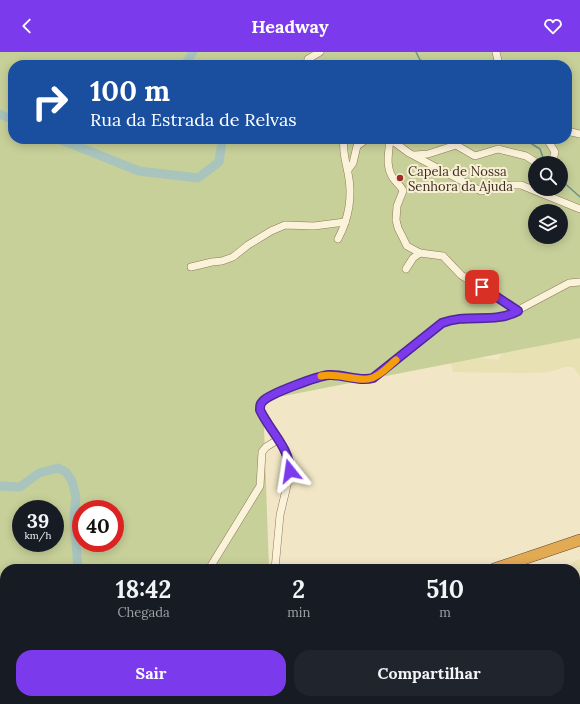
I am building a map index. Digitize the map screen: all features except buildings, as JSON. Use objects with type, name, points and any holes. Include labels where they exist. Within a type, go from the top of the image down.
[{"type":"highway","points":[[509,564],[580,540]]},
{"type":"highway","points":[[529,564],[580,548]]},
{"type":"street","points":[[309,60],[320,52]]},
{"type":"street","points":[[338,239],[351,202],[344,144]]},
{"type":"street","points":[[348,170],[353,163],[357,146],[360,144]]},
{"type":"street","points":[[390,144],[388,160],[390,170],[393,177],[403,190],[397,206],[397,223],[408,246],[420,253],[442,256],[461,275],[518,311]]},
{"type":"street","points":[[397,144],[413,155],[481,191],[508,185],[524,185],[580,209]]},
{"type":"street","points":[[550,144],[555,153],[554,156]]},
{"type":"street","points":[[413,155],[428,154],[456,145],[475,156],[497,149],[528,157]]},
{"type":"street","points":[[191,268],[212,262],[222,261],[232,257],[272,230],[285,225],[312,226],[345,222]]},
{"type":"street","points":[[406,268],[413,258],[420,253]]},
{"type":"street","points":[[275,564],[280,515],[290,468],[279,439],[260,410],[261,403],[269,397],[326,375],[365,379],[373,378],[442,323],[456,320],[502,318],[518,311],[569,283],[580,282]]},
{"type":"street","points":[[213,564],[260,486],[262,452],[266,447],[279,439]]},
{"type":"shaded area","points":[[580,307],[580,376],[573,367],[566,367],[548,372],[526,373],[453,372],[450,360],[470,357],[499,360],[504,344]]},
{"type":"shaded area","points":[[580,559],[580,564],[572,564],[574,561]]},
{"type":"green space","points":[[0,52],[580,52],[580,338],[263,400],[269,564],[0,564]]},
{"type":"waterway","points":[[188,60],[193,52]]},
{"type":"waterway","points":[[416,52],[420,60]]},
{"type":"waterway","points":[[0,114],[8,118]]},
{"type":"waterway","points":[[72,144],[139,171],[198,178],[219,162],[222,144]]},
{"type":"waterway","points":[[532,144],[540,149],[542,156]]},
{"type":"waterway","points":[[568,186],[580,197]]},
{"type":"waterway","points":[[0,486],[20,487],[39,473],[58,468],[66,472],[72,481],[76,497],[74,514],[78,564]]},
{"type":"slow traffic","points":[[321,376],[335,375],[363,379],[373,378],[396,360]]},
{"type":"place","name":"Capela de Nossa Senhora da Ajuda","points":[[400,178]]},
{"type":"route","points":[[290,471],[290,466],[281,443],[260,410],[260,405],[263,401],[272,395],[326,375],[365,379],[373,378],[442,323],[456,320],[502,318],[518,311],[482,287]]}]
